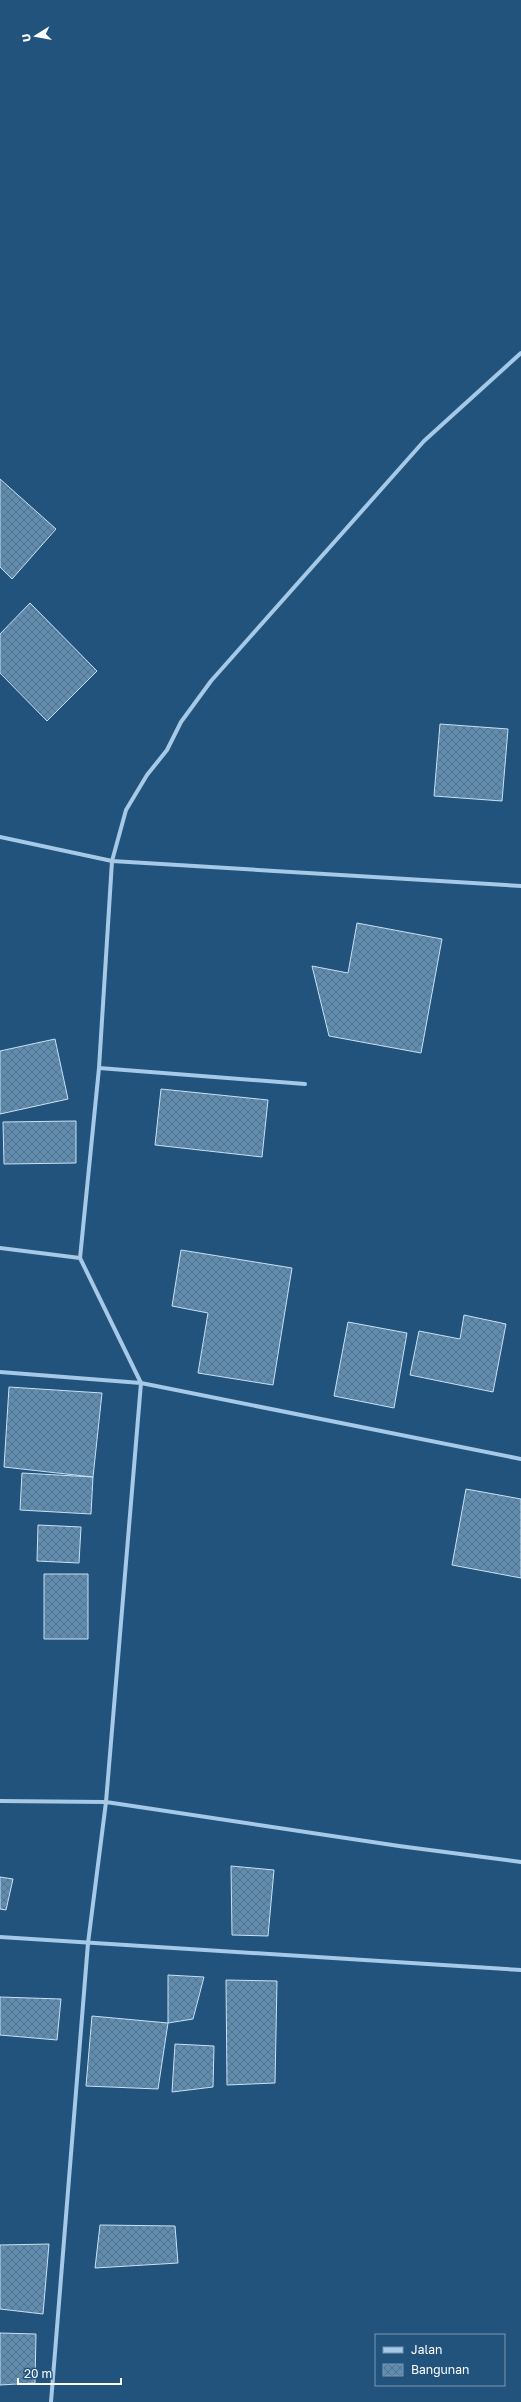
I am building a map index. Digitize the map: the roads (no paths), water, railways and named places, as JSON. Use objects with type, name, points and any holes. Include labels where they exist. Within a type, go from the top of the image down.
[{"type":"street","points":[[51,2402],[88,1943],[106,1802],[141,1383],[80,1258],[99,1068],[112,861],[126,810],[147,774],[167,750],[181,722],[211,681],[424,441],[521,353]]},
{"type":"street","points":[[0,836],[112,861],[521,886]]},
{"type":"street","points":[[99,1068],[306,1084]]},
{"type":"street","points":[[0,1248],[80,1258]]},
{"type":"street","points":[[0,1372],[141,1383],[521,1459]]},
{"type":"street","points":[[0,1802],[106,1802],[399,1846],[521,1862]]},
{"type":"street","points":[[0,1937],[521,1970]]}]
